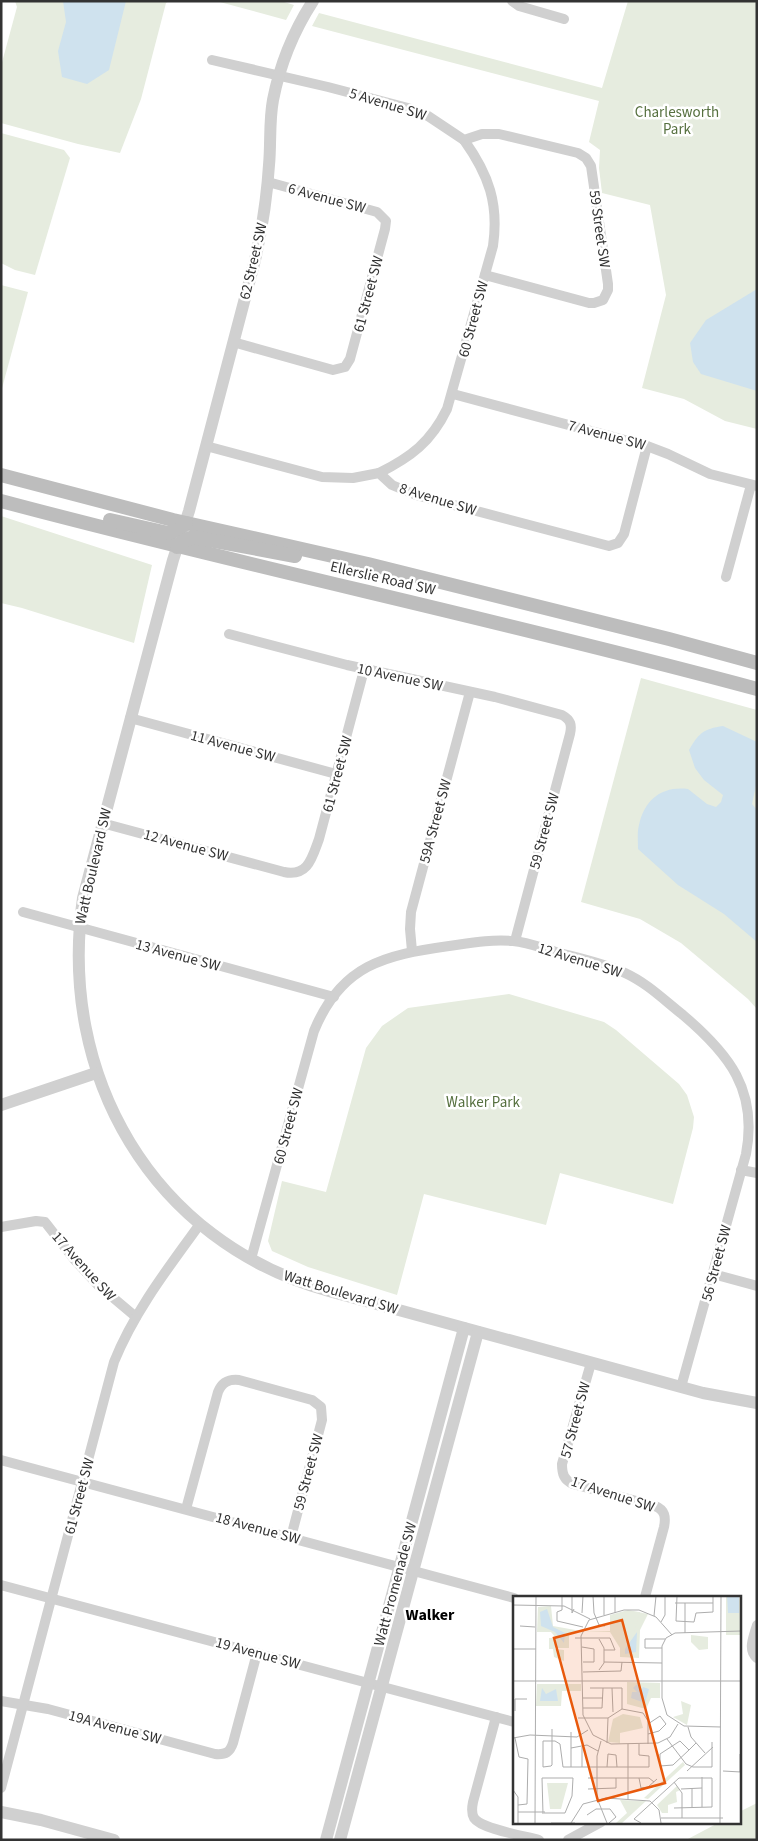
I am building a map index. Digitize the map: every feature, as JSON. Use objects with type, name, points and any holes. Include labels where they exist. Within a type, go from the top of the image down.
[{"type":"main road","name":"Ellerslie Road SW","points":[[1,475],[186,523],[368,564],[669,639],[757,663]]},
{"type":"main road","name":"Ellerslie Road SW","points":[[1,501],[177,547],[505,623],[757,689]]},
{"type":"main road","points":[[47,513],[95,517],[168,532],[178,530],[186,523]]},
{"type":"main road","points":[[177,547],[183,541],[194,537],[300,557],[368,564]]},
{"type":"street","name":"62 Street SW","points":[[186,523],[260,238],[268,182],[273,103],[279,75],[296,30],[312,1]]},
{"type":"street","points":[[512,1],[520,6],[564,19]]},
{"type":"street","name":"5 Avenue SW","points":[[212,60],[419,111],[441,123],[464,140]]},
{"type":"street","name":"59 Street SW","points":[[464,140],[482,134],[499,134],[578,153],[586,158],[591,166],[608,290],[603,300],[590,303],[486,275]]},
{"type":"street","name":"60 Street SW","points":[[379,472],[406,458],[426,441],[442,419],[453,394],[486,275],[495,234],[494,205],[491,188],[483,170],[464,140]]},
{"type":"street","name":"6 Avenue SW","points":[[268,182],[378,212],[384,218]]},
{"type":"street","name":"61 Street SW","points":[[233,342],[334,370],[343,368],[350,359],[386,225],[384,218]]},
{"type":"street","name":"7 Avenue SW","points":[[453,394],[647,446],[710,474],[754,486]]},
{"type":"street","points":[[206,446],[322,477],[353,478],[379,472]]},
{"type":"street","name":"8 Avenue SW","points":[[379,472],[392,485],[416,495],[605,546],[616,545],[624,534],[647,446]]},
{"type":"street","points":[[726,577],[754,486]]},
{"type":"street","name":"Watt Boulevard SW","points":[[186,523],[177,547],[86,882],[79,928],[79,988],[88,1045],[96,1073],[127,1138],[147,1168],[177,1202],[200,1224],[251,1259],[282,1275],[314,1287],[590,1363],[724,1398],[757,1403]]},
{"type":"street","name":"10 Avenue SW","points":[[229,634],[364,670],[470,692],[562,715],[570,722]]},
{"type":"street","name":"61 Street SW","points":[[299,873],[306,868],[317,845],[364,670]]},
{"type":"street","name":"59A Street SW","points":[[412,951],[411,912],[470,692]]},
{"type":"street","name":"11 Avenue SW","points":[[130,718],[336,774]]},
{"type":"street","name":"59 Street SW","points":[[515,941],[570,734],[570,722]]},
{"type":"street","name":"12 Avenue SW","points":[[102,823],[284,872],[299,873]]},
{"type":"street","name":"13 Avenue SW","points":[[23,912],[334,996]]},
{"type":"street","name":"12 Avenue SW","points":[[334,996],[351,978],[372,964],[394,955],[482,941],[515,941],[610,966],[626,973],[650,989],[704,1033],[726,1057],[740,1083],[748,1115],[748,1138]]},
{"type":"street","name":"60 Street SW","points":[[251,1259],[314,1031],[334,996]]},
{"type":"street","points":[[1,1105],[96,1073]]},
{"type":"street","name":"56 Street SW","points":[[681,1387],[741,1170],[748,1138]]},
{"type":"street","points":[[741,1170],[757,1173]]},
{"type":"street","name":"17 Avenue SW","points":[[1,1228],[36,1221],[45,1222],[74,1259],[98,1285],[136,1317]]},
{"type":"street","name":"61 Street SW","points":[[1,1788],[114,1362],[136,1317],[200,1224]]},
{"type":"street","points":[[713,1274],[757,1286]]},
{"type":"street","name":"Watt Promenade SW","points":[[326,1840],[464,1328]]},
{"type":"street","name":"Watt Promenade SW","points":[[340,1840],[478,1332]]},
{"type":"street","name":"57 Street SW","points":[[564,1476],[562,1464],[590,1363]]},
{"type":"street","name":"59 Street SW","points":[[186,1509],[218,1392],[222,1384],[229,1380],[239,1380],[312,1400],[321,1407],[322,1420],[290,1537]]},
{"type":"street","name":"18 Avenue SW","points":[[1,1460],[513,1598]]},
{"type":"street","name":"17 Avenue SW","points":[[564,1476],[573,1484],[655,1506],[663,1512],[665,1519],[664,1527],[645,1596]]},
{"type":"street","name":"19 Avenue SW","points":[[1,1585],[513,1722]]},
{"type":"street","points":[[755,1657],[751,1648],[757,1625]]},
{"type":"street","name":"19A Avenue SW","points":[[1,1701],[48,1709],[215,1754],[228,1752],[233,1743],[257,1653]]},
{"type":"street","points":[[496,1717],[473,1802],[474,1817],[484,1825],[539,1840]]},
{"type":"street","points":[[1,1812],[41,1820],[114,1840]]},
{"type":"street","points":[[568,1840],[597,1824]]},
{"type":"green space","points":[[15,1],[169,1],[166,3],[141,99],[120,153],[78,144],[1,123],[1,66],[17,7]]},
{"type":"green space","points":[[216,1],[281,1],[294,5],[286,20]]},
{"type":"green space","name":"Charlesworth Park","points":[[628,1],[757,1],[757,429],[725,421],[684,399],[642,388],[666,295],[650,205],[602,193],[599,168],[600,150],[589,142],[599,101],[312,26],[319,13],[602,88]]},
{"type":"green space","points":[[1,133],[64,150],[70,158],[35,275],[15,270],[1,263]]},
{"type":"green space","points":[[1,285],[28,292],[1,392]]},
{"type":"green space","points":[[1,516],[152,565],[134,643],[1,603]]},
{"type":"green space","points":[[641,678],[757,710],[757,1009],[748,999],[681,943],[640,919],[581,902]]},
{"type":"green space","name":"Walker Park","points":[[509,994],[604,1022],[679,1084],[687,1095],[694,1117],[693,1128],[673,1204],[560,1173],[546,1225],[424,1194],[397,1295],[308,1267],[272,1251],[268,1241],[282,1181],[326,1192],[366,1048],[382,1026],[408,1008]]},
{"type":"green space","points":[[757,1803],[757,1840],[686,1840],[716,1824],[740,1824],[740,1812]]},
{"type":"water","points":[[63,1],[126,1],[109,70],[87,84],[62,77],[58,51],[66,22]]},
{"type":"water","points":[[757,289],[757,391],[701,374],[693,362],[690,343],[706,320]]},
{"type":"water","points":[[723,726],[757,742],[757,781],[752,804],[757,810],[757,942],[724,914],[678,885],[638,849],[638,831],[642,816],[650,801],[663,792],[688,789],[707,804],[716,807],[721,802],[723,795],[704,780],[695,768],[689,750],[706,730]]},
{"type":"district","name":"Walker","points":[[430,1614]]}]
